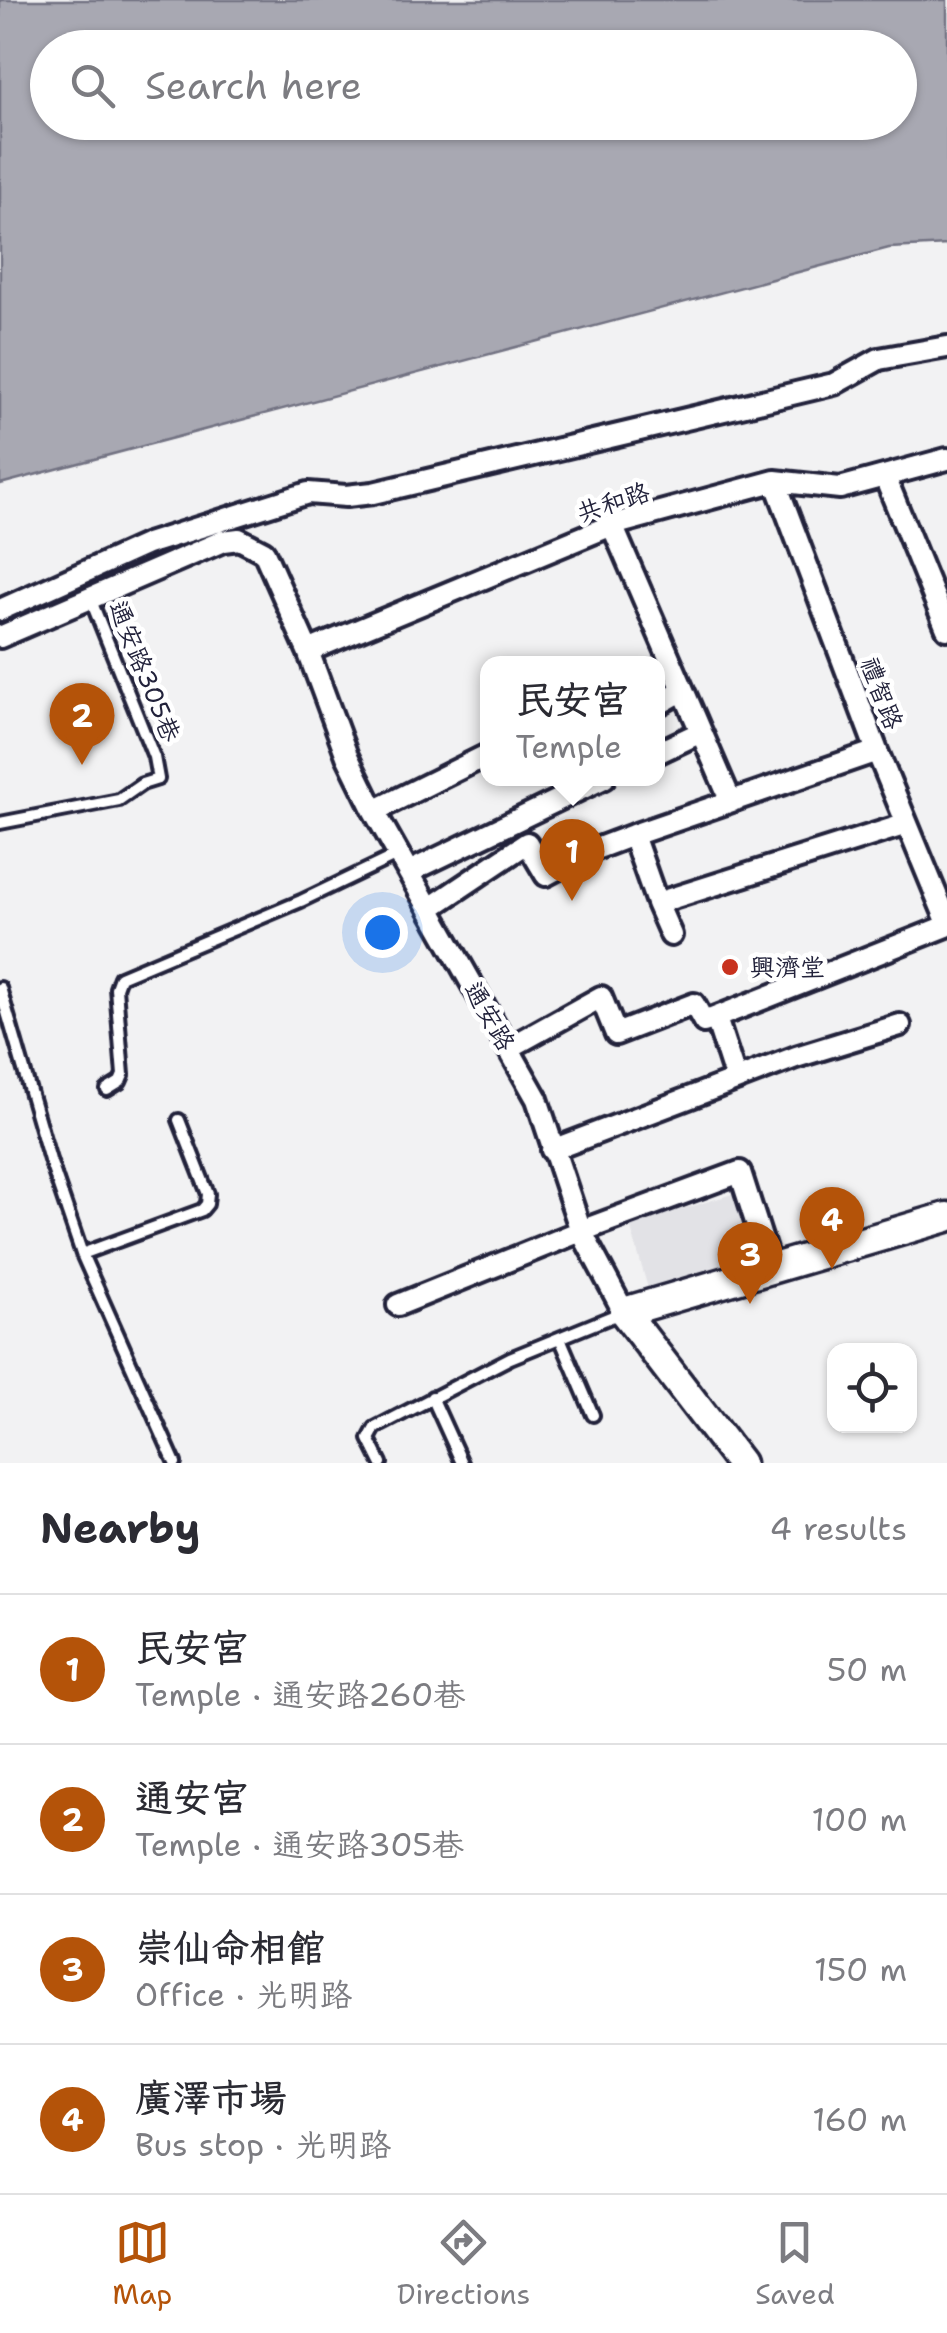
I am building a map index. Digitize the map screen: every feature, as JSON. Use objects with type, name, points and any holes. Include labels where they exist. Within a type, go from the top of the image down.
[{"type":"street","points":[[0,610],[147,544],[260,515],[308,493],[360,494],[496,466],[834,384],[879,359],[947,347]]},
{"type":"street","name":"共和路","points":[[308,651],[612,525],[776,481],[840,488],[947,460]]},
{"type":"street","points":[[885,477],[947,629]]},
{"type":"street","name":"禮智路","points":[[776,481],[877,751],[947,923]]},
{"type":"street","points":[[612,525],[730,799]]},
{"type":"street","name":"通安路305巷","points":[[0,637],[223,541],[239,539],[264,552]]},
{"type":"street","name":"通安路","points":[[264,552],[308,651],[346,756],[537,1099],[582,1230],[624,1312],[740,1463]]},
{"type":"street","points":[[665,700],[683,690]]},
{"type":"street","points":[[665,749],[701,732]]},
{"type":"street","points":[[430,908],[527,842],[546,876],[594,850],[633,835],[877,751]]},
{"type":"street","points":[[374,811],[480,758]]},
{"type":"street","points":[[405,863],[585,786]]},
{"type":"street","points":[[657,904],[907,824]]},
{"type":"street","points":[[633,835],[671,935]]},
{"type":"street","points":[[508,1048],[602,997],[616,1034],[694,1004],[704,1022],[947,923]]},
{"type":"street","points":[[716,1018],[736,1080]]},
{"type":"street","points":[[552,1150],[796,1057],[900,1025]]},
{"type":"street","points":[[398,1305],[582,1230],[740,1172],[771,1269]]},
{"type":"street","points":[[624,1312],[947,1217]]},
{"type":"lane","name":"通安路305巷","points":[[0,822],[118,800],[142,784],[158,779],[154,757],[89,596]]},
{"type":"lane","points":[[107,1090],[123,1076],[116,988],[120,977],[301,901],[405,863]]},
{"type":"lane","points":[[0,988],[82,1254],[175,1463]]},
{"type":"lane","points":[[82,1254],[202,1210],[207,1204],[208,1194],[178,1120]]},
{"type":"lane","points":[[381,1463],[369,1439],[370,1433],[510,1358],[624,1312]]},
{"type":"lane","points":[[560,1338],[592,1415]]},
{"type":"lane","points":[[432,1397],[462,1463]]},
{"type":"shaded area","points":[[0,0],[947,0],[947,245],[889,248],[0,484]]},
{"type":"shaded area","points":[[739,1192],[758,1260],[649,1292],[630,1225]]},
{"type":"place","name":"通安宮","points":[[82,765]]},
{"type":"place","name":"民安宮","points":[[572,901]]},
{"type":"place","name":"興濟堂","points":[[730,967]]},
{"type":"place","name":"廣澤市場","points":[[832,1269]]},
{"type":"place","name":"崇仙命相館","points":[[750,1304]]}]
